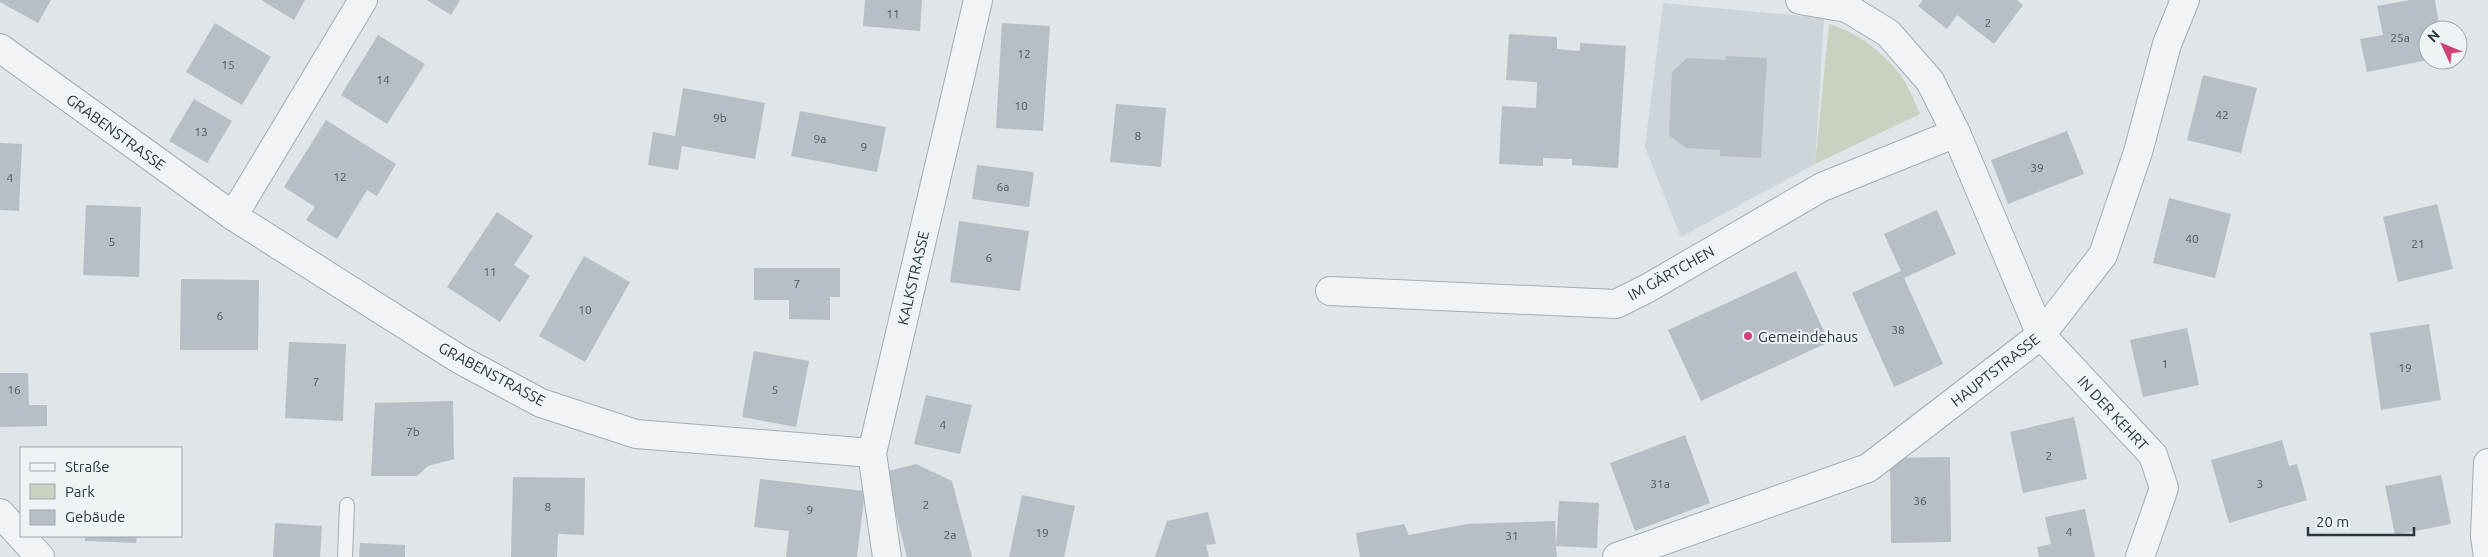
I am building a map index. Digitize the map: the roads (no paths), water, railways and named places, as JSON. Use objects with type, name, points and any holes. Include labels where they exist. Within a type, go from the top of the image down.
[{"type":"street","points":[[233,216],[363,0]]},
{"type":"street","name":"KALKSTRASSE","points":[[886,557],[872,453],[978,0]]},
{"type":"street","points":[[1800,0],[1847,8],[1888,34],[1930,81],[1956,134],[2041,335]]},
{"type":"street","name":"HAUPTSTRASSE","points":[[1617,557],[1868,468],[2041,335],[2103,256],[2138,152],[2167,44],[2185,0]]},
{"type":"street","name":"GRABENSTRASSE","points":[[0,48],[233,216],[459,359],[541,402],[636,434],[872,453]]},
{"type":"street","name":"IM GÄRTCHEN","points":[[1330,291],[1616,304],[1648,288],[1822,187],[1956,134]]},
{"type":"street","name":"IN DER KEHRT","points":[[2041,335],[2153,454],[2164,488],[2140,557]]},
{"type":"street","points":[[2488,463],[2485,536],[2488,557]]},
{"type":"street","points":[[0,513],[20,535]]},
{"type":"street","points":[[22,537],[40,557]]},
{"type":"lane","points":[[345,557],[347,505]]},
{"type":"place","name":"Gemeindehaus","points":[[1748,336]]}]
